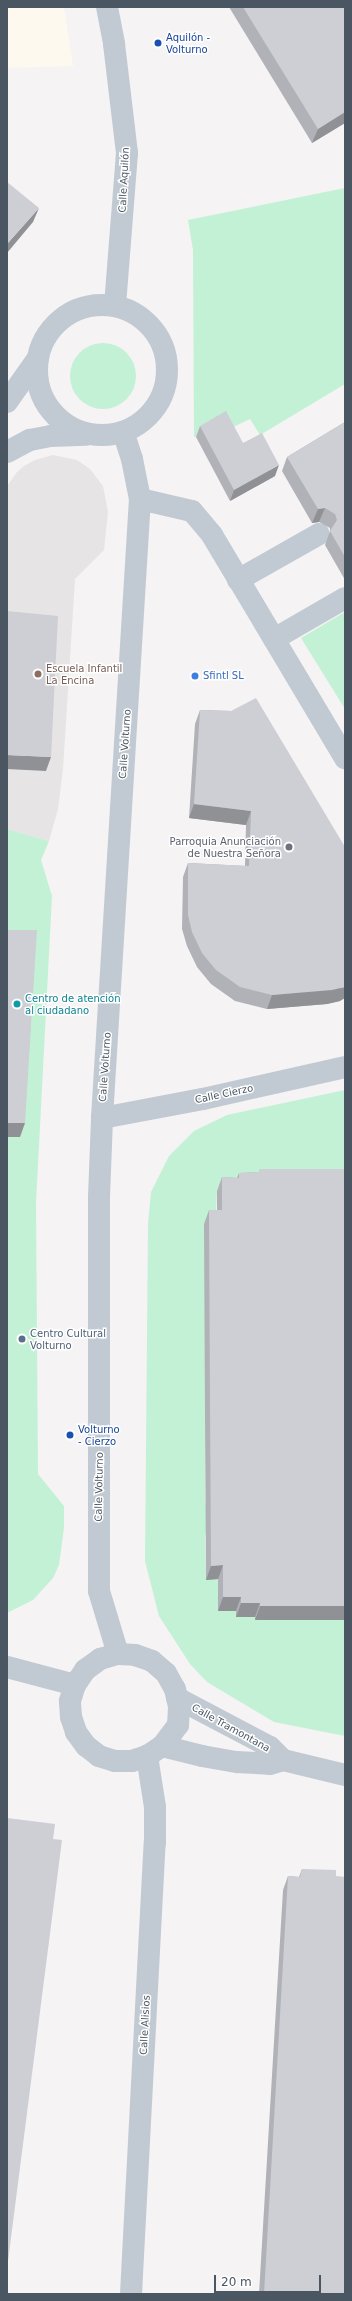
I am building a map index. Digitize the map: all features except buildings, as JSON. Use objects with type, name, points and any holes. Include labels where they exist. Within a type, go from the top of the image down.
[{"type":"street","name":"Calle Aquilón","points":[[107,7],[114,44],[128,153],[115,306]]},
{"type":"street","points":[[7,402],[38,358],[45,338],[57,322],[74,311],[94,305],[115,306],[135,313],[152,327],[163,345],[168,366],[165,388],[156,407],[141,422],[123,432],[94,435],[51,436],[30,440],[7,452]]},
{"type":"street","points":[[38,358],[37,379],[43,399],[56,416],[74,429],[94,435]]},
{"type":"street","name":"Calle Volturno","points":[[118,1654],[98,1591],[99,1197],[102,1118],[140,499],[132,459],[123,432]]},
{"type":"street","points":[[140,499],[192,511],[212,535],[345,758]]},
{"type":"street","points":[[238,580],[319,534]]},
{"type":"street","points":[[274,639],[345,598]]},
{"type":"street","name":"Calle Cierzo","points":[[102,1118],[203,1099],[345,1067]]},
{"type":"street","points":[[118,1654],[136,1655],[152,1662],[166,1673],[175,1689],[180,1707],[178,1725],[155,1751],[132,1761],[115,1761],[99,1756],[86,1746],[76,1732],[70,1717],[70,1701],[75,1685],[90,1666],[100,1659],[118,1654]]},
{"type":"street","points":[[7,1667],[75,1685]]},
{"type":"street","name":"Calle Tramontana","points":[[177,1698],[270,1747],[283,1760]]},
{"type":"street","name":"Calle Tramontana","points":[[155,1751],[202,1756],[237,1762],[270,1764],[283,1760],[345,1775]]},
{"type":"street","name":"Calle Alisios","points":[[131,2294],[155,1843],[155,1751]]},
{"type":"shaded area","points":[[7,7],[64,7],[73,66],[7,68]]},
{"type":"shaded area","name":"Escuela Infantil La Encina","points":[[53,455],[77,460],[90,469],[103,486],[108,512],[104,550],[75,579],[63,769],[58,809],[49,841],[7,829],[7,486],[17,472],[24,466],[35,460]]},
{"type":"green space","points":[[345,188],[345,384],[260,435],[250,419],[227,430],[194,437],[193,250],[188,220]]},
{"type":"green space","points":[[103,343],[115,346],[126,353],[133,364],[136,376],[133,388],[126,399],[115,406],[103,409],[91,406],[80,399],[73,388],[70,376],[73,364],[80,353],[91,346]]},
{"type":"green space","points":[[345,612],[345,709],[301,638]]},
{"type":"green space","name":"Centro Cultural Volturno","points":[[7,829],[49,841],[41,860],[52,896],[36,1203],[38,1474],[64,1506],[64,1528],[59,1565],[53,1578],[33,1600],[7,1613]]},
{"type":"green space","points":[[345,1090],[345,1183],[217,1192],[205,1418],[205,1503],[217,1504],[205,1536],[206,1579],[218,1579],[218,1611],[236,1611],[236,1617],[255,1617],[255,1620],[345,1620],[345,1736],[274,1722],[207,1682],[190,1664],[159,1616],[145,1561],[148,1224],[151,1192],[169,1156],[194,1131],[227,1115]]},
{"type":"place","name":"Aquilón - Volturno","points":[[158,43]]},
{"type":"place","name":"Escuela Infantil La Encina","points":[[38,674]]},
{"type":"place","name":"Sfintl SL","points":[[195,676]]},
{"type":"place","name":"Parroquia Anunciación de Nuestra Señora","points":[[289,847]]},
{"type":"place","name":"Centro de atención al ciudadano","points":[[17,1004]]},
{"type":"place","name":"Centro Cultural Volturno","points":[[22,1339]]},
{"type":"place","name":"Volturno - Cierzo","points":[[70,1435]]}]
